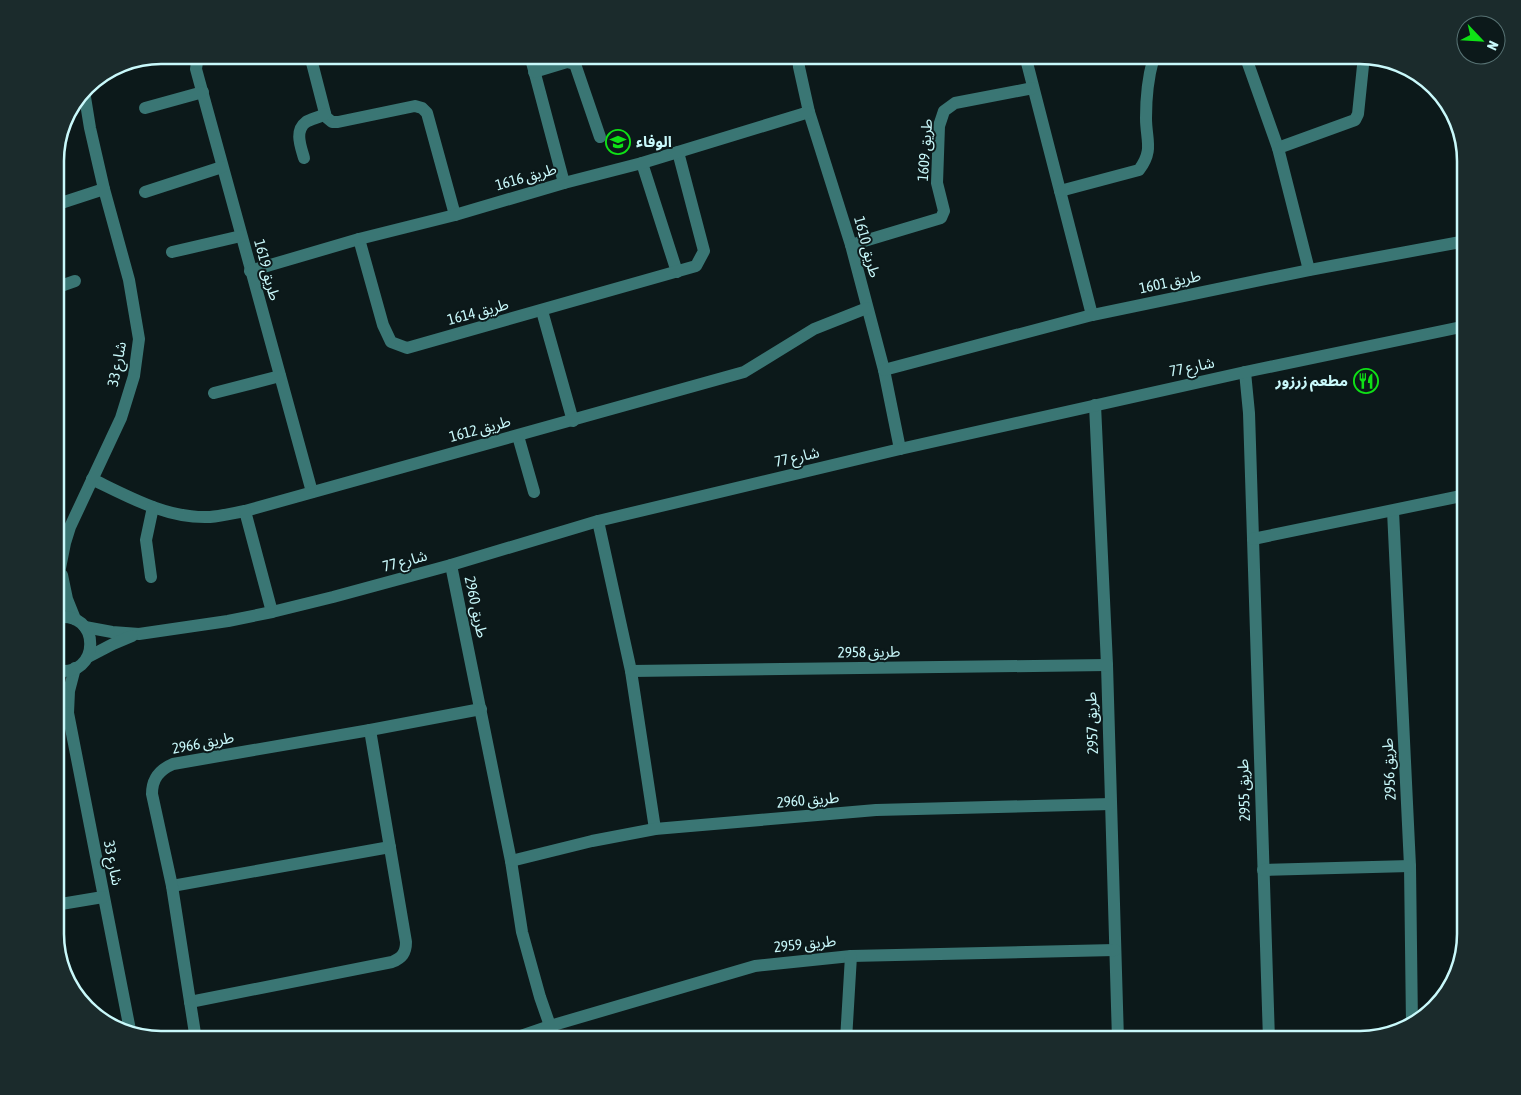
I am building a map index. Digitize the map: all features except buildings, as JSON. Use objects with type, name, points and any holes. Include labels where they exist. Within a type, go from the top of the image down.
[{"type":"street","name":"طريق 1619","points":[[197,64],[196,69],[250,271],[312,492]]},
{"type":"street","points":[[312,64],[326,117],[332,122],[415,106],[422,108],[427,113],[456,215]]},
{"type":"street","points":[[532,64],[564,183]]},
{"type":"street","points":[[534,72],[560,64]]},
{"type":"street","points":[[575,64],[600,137]]},
{"type":"street","name":"طريق 1610","points":[[799,64],[809,112],[851,245],[884,370],[900,449]]},
{"type":"street","points":[[1027,64],[1092,315]]},
{"type":"street","points":[[1060,191],[1139,170],[1147,159],[1146,118],[1152,64]]},
{"type":"street","points":[[1248,64],[1278,148],[1309,270]]},
{"type":"street","points":[[1278,148],[1355,120],[1358,114],[1363,64]]},
{"type":"street","name":"طريق 1609","points":[[851,245],[941,218],[944,211],[937,183],[939,126],[944,111],[955,103],[1033,88]]},
{"type":"street","points":[[145,108],[202,92]]},
{"type":"street","name":"شارع 33","points":[[64,552],[67,535],[121,418],[134,376],[139,339],[129,280],[104,189],[85,100]]},
{"type":"street","name":"شارع 33","points":[[81,106],[90,128]]},
{"type":"street","name":"طريق 1616","points":[[250,271],[359,239],[456,215],[564,183],[642,163],[809,112]]},
{"type":"street","points":[[304,158],[298,135],[306,122],[325,114]]},
{"type":"street","name":"طريق 1614","points":[[359,239],[383,325],[391,342],[407,348],[696,266],[704,251],[678,152]]},
{"type":"street","points":[[642,163],[677,272]]},
{"type":"street","points":[[145,192],[222,167]]},
{"type":"street","points":[[64,202],[104,189]]},
{"type":"street","points":[[172,252],[241,236]]},
{"type":"street","name":"طريق 1601","points":[[884,370],[1092,315],[1309,270],[1457,243]]},
{"type":"street","points":[[64,285],[75,281]]},
{"type":"street","name":"طريق 1612","points":[[92,479],[153,507],[192,515],[210,517],[245,510],[573,421],[744,372],[814,329],[867,308]]},
{"type":"street","points":[[542,311],[573,421]]},
{"type":"street","name":"شارع 77","points":[[64,617],[112,632],[139,634],[210,624],[272,612],[451,565],[598,521],[900,449],[1245,372],[1457,328]]},
{"type":"street","name":"طريق 2955","points":[[1245,372],[1249,413],[1269,1031]]},
{"type":"street","points":[[214,393],[280,376]]},
{"type":"street","name":"طريق 2957","points":[[1096,405],[1107,665],[1118,1031]]},
{"type":"street","points":[[518,436],[534,492]]},
{"type":"street","points":[[1253,539],[1457,497]]},
{"type":"street","points":[[151,577],[146,540],[153,507]]},
{"type":"street","points":[[245,510],[272,612]]},
{"type":"street","name":"طريق 2956","points":[[1393,511],[1410,866],[1412,1016]]},
{"type":"street","points":[[598,521],[631,671],[655,829]]},
{"type":"street","name":"طريق 2960","points":[[451,565],[511,861],[522,932],[537,989],[552,1031]]},
{"type":"street","name":"شارع 33","points":[[64,584],[67,599],[90,638],[91,644],[88,657]]},
{"type":"street","name":"شارع 77","points":[[76,668],[88,657],[113,644],[139,634]]},
{"type":"street","name":"طريق 2958","points":[[631,671],[1107,665]]},
{"type":"street","points":[[64,671],[76,668]]},
{"type":"street","name":"شارع 33","points":[[76,668],[68,702],[68,713],[129,1026]]},
{"type":"street","name":"شارع 33","points":[[64,696],[68,702]]},
{"type":"street","name":"طريق 2966","points":[[195,1031],[172,886],[152,794],[154,781],[162,770],[173,764],[481,710]]},
{"type":"street","points":[[190,1002],[398,960],[403,955],[406,949],[406,942],[370,730]]},
{"type":"street","name":"طريق 2960","points":[[511,861],[592,841],[655,829],[876,810],[1111,804]]},
{"type":"street","points":[[172,886],[390,847]]},
{"type":"street","points":[[1263,870],[1410,866]]},
{"type":"street","points":[[64,904],[103,897]]},
{"type":"street","name":"طريق 2959","points":[[535,1031],[755,966],[851,956],[1115,950]]},
{"type":"street","points":[[847,1031],[851,956]]},
{"type":"place","name":"الوفاء","points":[[618,142]]},
{"type":"place","name":"مطعم زرزور","points":[[1366,381]]}]
